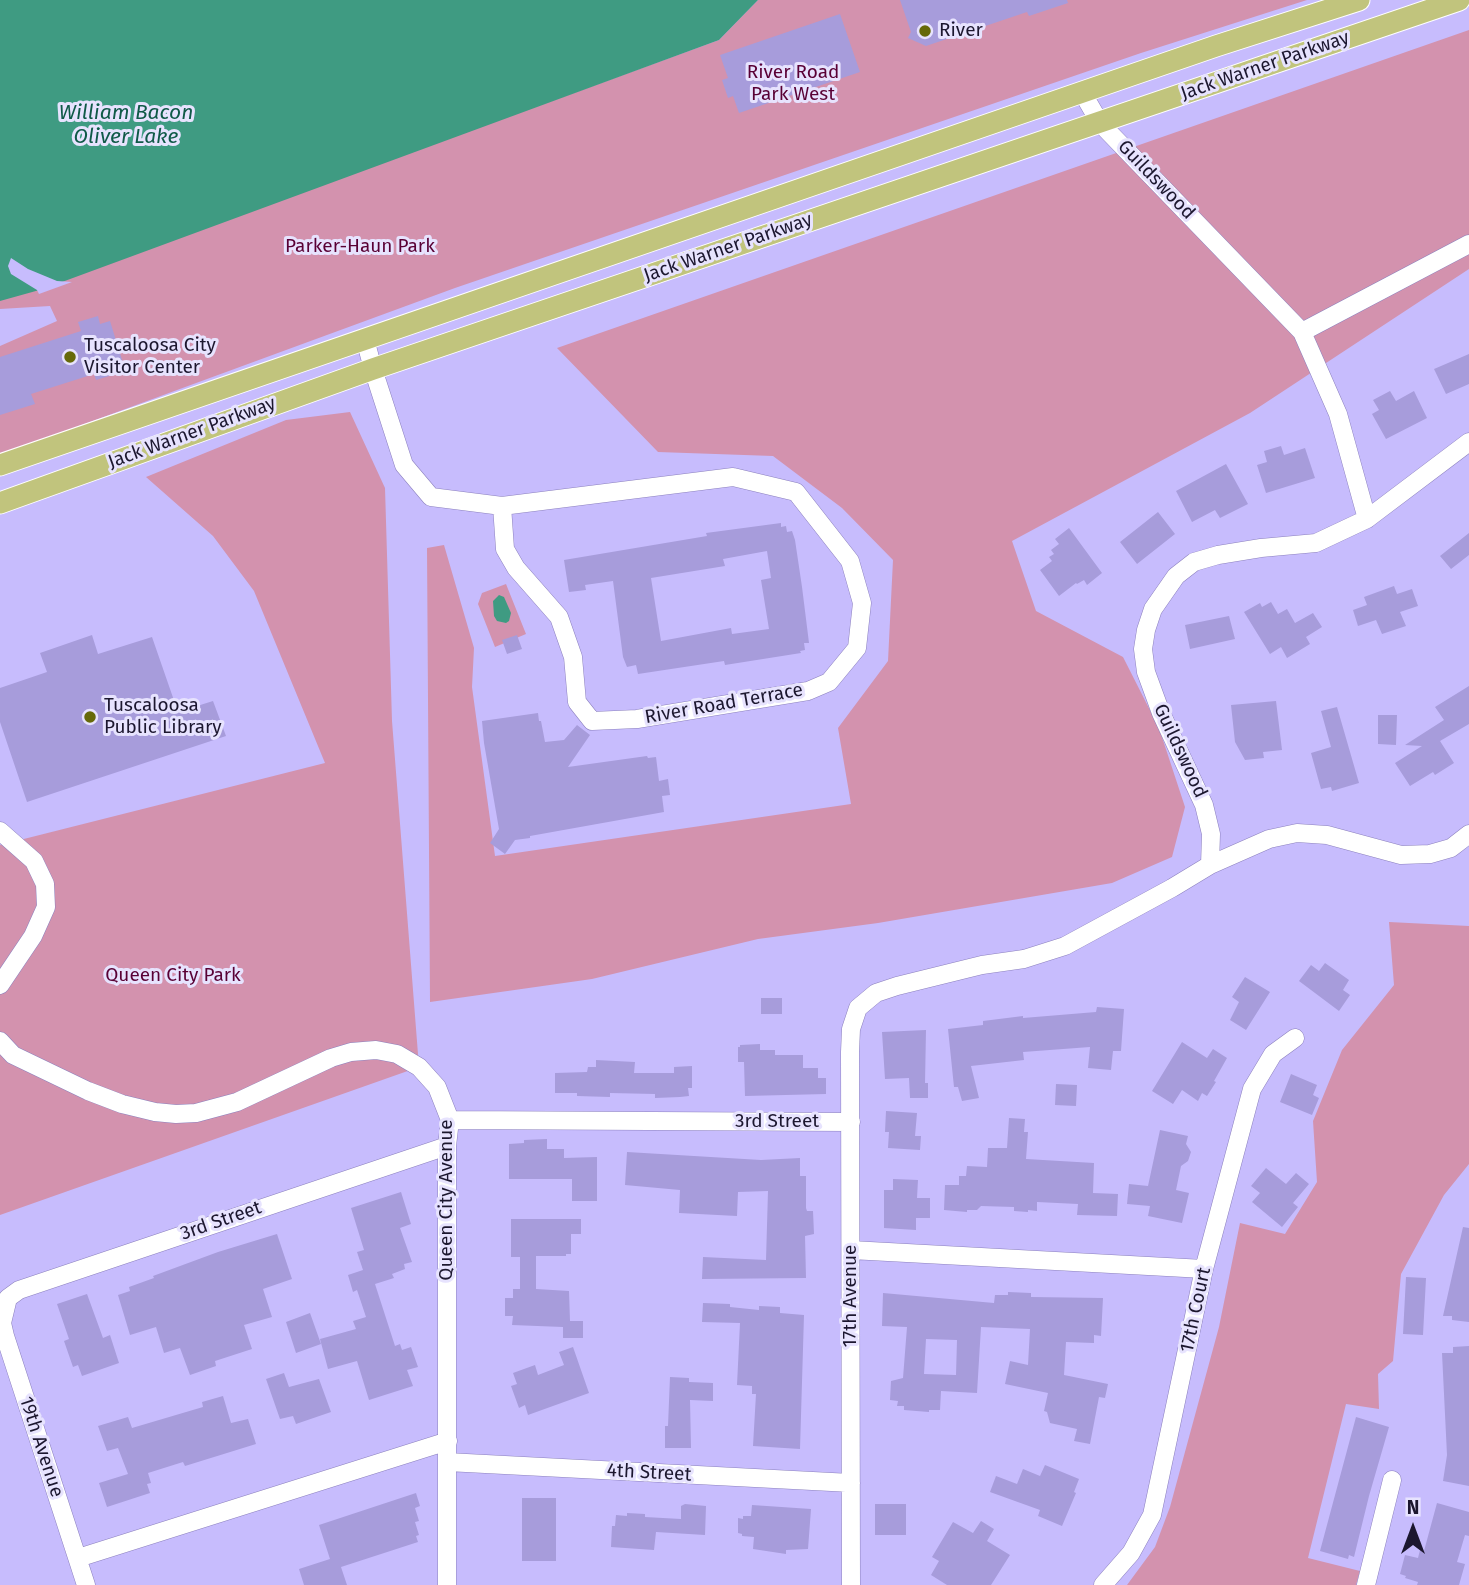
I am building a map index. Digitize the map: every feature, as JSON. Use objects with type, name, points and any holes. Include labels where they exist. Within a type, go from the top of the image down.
[{"type":"main road","name":"Jack Warner Parkway","points":[[0,465],[1216,46],[1359,0]]},
{"type":"main road","name":"Jack Warner Parkway","points":[[0,503],[373,369],[1459,0]]},
{"type":"street","name":"Guildswood","points":[[1082,92],[1100,123],[1302,332],[1338,414],[1367,519]]},
{"type":"street","points":[[1302,332],[1469,244]]},
{"type":"street","name":"River Road Terrace","points":[[365,340],[404,465],[431,497],[502,506],[733,477],[796,492],[850,561],[862,603],[858,648],[829,682],[808,691],[637,719],[592,721],[577,702],[573,657],[559,617],[516,568],[505,549],[502,506]]},
{"type":"street","name":"Guildswood","points":[[1210,865],[1210,834],[1205,805],[1161,713],[1146,672],[1143,649],[1153,609],[1176,576],[1194,562],[1239,552],[1316,543],[1367,519],[1469,442]]},
{"type":"street","points":[[0,831],[34,861],[45,884],[46,907],[33,936],[0,985]]},
{"type":"street","points":[[1210,865],[1269,839],[1297,833],[1327,835],[1401,855],[1430,854],[1451,848],[1469,834]]},
{"type":"street","name":"17th Avenue","points":[[851,1585],[851,1029],[859,1008],[876,993],[897,986],[982,965],[1024,959],[1065,946],[1210,865]]},
{"type":"street","name":"17th Court","points":[[1103,1585],[1131,1553],[1152,1515],[1204,1269],[1252,1088],[1273,1055],[1295,1038]]},
{"type":"street","name":"Queen City Avenue","points":[[0,1041],[13,1055],[88,1091],[122,1104],[155,1112],[196,1113],[237,1102],[331,1058],[351,1052],[376,1050],[397,1055],[419,1067],[437,1087],[450,1120],[447,1146],[447,1585]]},
{"type":"street","name":"3rd Street","points":[[450,1120],[851,1122]]},
{"type":"street","name":"3rd Street","points":[[5,1309],[8,1298],[19,1290],[447,1146]]},
{"type":"street","points":[[851,1250],[1204,1269]]},
{"type":"street","name":"19th Avenue","points":[[5,1309],[2,1323],[5,1336],[78,1559],[84,1585]]},
{"type":"street","points":[[78,1559],[448,1441]]},
{"type":"street","name":"4th Street","points":[[447,1462],[851,1483]]},
{"type":"street","points":[[1366,1585],[1392,1480]]},
{"type":"green space","points":[[758,0],[1307,0],[1141,53],[455,288],[0,455],[0,346],[57,321],[50,306],[0,309],[0,243],[442,141],[719,40]]},
{"type":"green space","points":[[1469,30],[1469,269],[1250,413],[1012,541],[1036,611],[1123,657],[1159,728],[1185,807],[1172,857],[1112,883],[878,923],[758,939],[592,979],[430,1002],[427,548],[444,545],[474,648],[472,687],[495,856],[851,804],[838,728],[888,661],[893,560],[842,508],[773,456],[658,452],[557,348]]},
{"type":"green space","name":"Queen City Park","points":[[350,412],[385,488],[392,721],[419,1067],[0,1215],[0,845],[325,763],[254,591],[213,536],[146,477],[286,420]]},
{"type":"green space","points":[[506,584],[526,634],[495,647],[478,604],[482,593]]},
{"type":"green space","points":[[1389,922],[1469,926],[1469,1164],[1444,1195],[1401,1274],[1393,1361],[1378,1374],[1379,1409],[1346,1404],[1308,1558],[1360,1571],[1356,1585],[1127,1585],[1155,1547],[1170,1507],[1219,1327],[1240,1223],[1285,1234],[1317,1182],[1313,1121],[1342,1050],[1394,985]]},
{"type":"water","name":"William Bacon Oliver Lake","points":[[0,0],[758,0],[719,40],[43,289],[0,301]]},
{"type":"water","points":[[499,595],[504,597],[511,613],[506,623],[497,621],[494,616],[493,601]]},
{"type":"pier","points":[[11,258],[28,269],[57,281],[72,282],[39,294],[11,274],[8,266]]},
{"type":"building","points":[[900,0],[1067,0],[1068,3],[1029,16],[1027,12],[926,46],[908,38],[911,32]]},
{"type":"building","points":[[840,14],[860,72],[739,113],[733,96],[728,98],[722,80],[728,78],[720,55]]},
{"type":"building","name":"Tuscaloosa City Visitor Center","points":[[98,316],[100,324],[110,321],[123,363],[114,366],[116,374],[96,380],[94,374],[31,394],[35,404],[0,415],[0,357],[81,331],[78,322]]},
{"type":"building","points":[[1469,354],[1469,384],[1446,394],[1434,369]]},
{"type":"building","points":[[1390,391],[1396,401],[1414,391],[1427,418],[1386,439],[1372,414],[1379,410],[1373,400]]},
{"type":"building","points":[[1281,446],[1284,455],[1305,448],[1315,478],[1266,493],[1257,465],[1267,462],[1264,451]]},
{"type":"building","points":[[1226,464],[1248,504],[1220,518],[1215,510],[1192,522],[1176,491]]},
{"type":"building","points":[[1158,512],[1175,534],[1137,564],[1120,542]]},
{"type":"building","points":[[781,523],[781,527],[786,526],[787,532],[792,531],[809,643],[804,643],[805,650],[800,651],[801,653],[725,665],[724,661],[638,674],[636,665],[627,667],[623,657],[613,581],[585,585],[586,590],[569,592],[564,560],[707,536],[706,533]],"holes":[[[767,551],[771,578],[761,580],[769,629],[732,634],[731,628],[661,641],[651,578],[725,566],[723,559]]]},
{"type":"building","points":[[1069,528],[1102,573],[1087,585],[1084,580],[1076,583],[1059,596],[1040,570],[1052,561],[1049,557],[1054,554],[1051,550],[1059,544],[1055,539]]},
{"type":"building","points":[[1469,533],[1469,555],[1451,569],[1440,556]]},
{"type":"building","points":[[1394,586],[1397,594],[1412,589],[1418,606],[1400,612],[1406,626],[1382,634],[1376,620],[1358,626],[1353,610],[1367,605],[1364,597]]},
{"type":"building","points":[[1271,602],[1278,614],[1287,609],[1295,623],[1313,613],[1322,627],[1306,637],[1310,644],[1287,658],[1281,647],[1270,654],[1244,612],[1260,603],[1262,607]]},
{"type":"building","points":[[1229,616],[1235,639],[1190,649],[1185,625]]},
{"type":"building","name":"Tuscaloosa Public Library","points":[[92,635],[98,654],[152,637],[178,712],[213,701],[226,736],[27,802],[0,722],[0,688],[47,672],[40,653]]},
{"type":"building","points":[[517,635],[522,649],[507,654],[502,640]]},
{"type":"building","points":[[1469,686],[1469,724],[1440,741],[1454,763],[1410,786],[1395,763],[1422,746],[1405,745],[1444,720],[1435,707]]},
{"type":"building","points":[[1276,701],[1282,750],[1263,752],[1264,758],[1245,760],[1235,742],[1231,705]]},
{"type":"building","points":[[1337,707],[1359,783],[1332,791],[1331,787],[1321,789],[1311,753],[1331,747],[1321,711]]},
{"type":"building","points":[[538,713],[545,742],[564,740],[577,725],[590,735],[568,767],[656,757],[659,781],[668,779],[670,795],[662,796],[664,812],[530,836],[515,840],[505,854],[490,843],[499,829],[482,721]]},
{"type":"building","points":[[1378,715],[1397,715],[1396,745],[1378,744]]},
{"type":"building","points":[[1325,963],[1349,980],[1343,990],[1350,995],[1339,1011],[1299,981],[1311,965],[1319,971]]},
{"type":"building","points":[[1245,977],[1270,992],[1246,1030],[1230,1020],[1239,1002],[1232,997]]},
{"type":"building","points":[[761,998],[782,998],[782,1014],[761,1014]]},
{"type":"building","points":[[1097,1007],[1124,1009],[1121,1051],[1113,1051],[1111,1070],[1088,1068],[1090,1047],[1023,1052],[1024,1060],[971,1066],[979,1098],[962,1101],[958,1087],[954,1087],[948,1029],[1023,1016],[1096,1012]]},
{"type":"building","points":[[926,1030],[925,1083],[928,1083],[928,1098],[910,1098],[909,1078],[885,1079],[882,1032]]},
{"type":"building","points":[[1182,1042],[1207,1058],[1213,1049],[1227,1058],[1207,1096],[1202,1093],[1198,1101],[1182,1090],[1173,1104],[1152,1091]]},
{"type":"building","points":[[760,1044],[760,1050],[775,1050],[775,1055],[803,1055],[803,1068],[818,1068],[818,1078],[826,1078],[826,1094],[745,1096],[744,1062],[738,1062],[738,1047]]},
{"type":"building","points":[[596,1060],[635,1062],[634,1073],[674,1073],[674,1067],[692,1066],[692,1088],[688,1088],[689,1096],[655,1098],[655,1094],[610,1093],[610,1097],[555,1093],[555,1073],[587,1072],[588,1067],[596,1067]]},
{"type":"building","points":[[1291,1074],[1317,1085],[1313,1095],[1319,1098],[1312,1115],[1280,1102]]},
{"type":"building","points":[[1056,1084],[1077,1085],[1076,1106],[1055,1105]]},
{"type":"building","points":[[886,1111],[917,1113],[915,1136],[921,1136],[920,1150],[888,1148],[889,1132],[885,1132]]},
{"type":"building","points":[[1009,1118],[1025,1119],[1024,1132],[1028,1132],[1026,1159],[1094,1163],[1093,1193],[1118,1194],[1117,1216],[1077,1215],[1078,1204],[1037,1202],[1037,1211],[1028,1212],[1014,1211],[1014,1207],[981,1206],[977,1210],[967,1212],[944,1210],[945,1185],[959,1185],[959,1176],[966,1176],[967,1166],[987,1167],[988,1148],[1007,1148]]},
{"type":"building","points":[[1160,1130],[1188,1136],[1186,1144],[1191,1152],[1188,1161],[1181,1166],[1176,1190],[1189,1193],[1182,1223],[1148,1216],[1150,1206],[1127,1204],[1129,1184],[1148,1186]]},
{"type":"building","points":[[547,1139],[547,1149],[564,1149],[564,1158],[597,1157],[597,1201],[572,1201],[572,1179],[509,1179],[509,1144]]},
{"type":"building","points":[[627,1152],[761,1160],[800,1158],[800,1176],[806,1176],[806,1208],[807,1211],[813,1211],[814,1234],[805,1236],[806,1278],[702,1279],[703,1257],[766,1260],[768,1191],[738,1192],[737,1216],[679,1213],[680,1190],[625,1185]]},
{"type":"building","points":[[1266,1168],[1286,1184],[1296,1173],[1309,1184],[1293,1203],[1298,1207],[1282,1227],[1252,1202],[1260,1193],[1251,1186]]},
{"type":"building","points":[[893,1179],[918,1180],[917,1198],[930,1198],[930,1218],[916,1218],[916,1230],[884,1228],[884,1190],[893,1190]]},
{"type":"building","points":[[401,1192],[411,1224],[400,1228],[412,1262],[404,1264],[405,1269],[392,1274],[394,1278],[375,1284],[395,1346],[400,1344],[402,1350],[411,1347],[418,1367],[407,1370],[413,1386],[369,1400],[357,1361],[328,1369],[320,1339],[356,1329],[353,1321],[366,1317],[357,1290],[353,1292],[348,1275],[363,1270],[357,1252],[364,1250],[351,1208]]},
{"type":"building","points":[[511,1219],[581,1219],[581,1234],[571,1234],[571,1254],[536,1256],[536,1289],[569,1291],[570,1321],[583,1321],[583,1338],[563,1338],[563,1327],[512,1325],[513,1316],[505,1316],[505,1298],[513,1298],[513,1289],[520,1289],[520,1257],[511,1257]]},
{"type":"building","points":[[1463,1227],[1469,1228],[1469,1322],[1443,1316]]},
{"type":"building","points":[[277,1234],[292,1279],[263,1289],[272,1317],[244,1325],[252,1349],[215,1361],[216,1366],[190,1375],[180,1348],[164,1353],[156,1327],[130,1335],[118,1295],[130,1291],[129,1287],[218,1252]]},
{"type":"building","points":[[1406,1277],[1426,1278],[1423,1335],[1403,1334]]},
{"type":"building","points":[[1008,1292],[1031,1293],[1031,1297],[1103,1298],[1101,1336],[1094,1335],[1094,1343],[1066,1342],[1064,1375],[1108,1384],[1105,1398],[1099,1397],[1090,1444],[1074,1441],[1077,1429],[1050,1423],[1047,1412],[1044,1411],[1048,1393],[1005,1384],[1010,1361],[1028,1365],[1030,1329],[981,1327],[977,1393],[941,1391],[940,1410],[929,1412],[904,1410],[904,1406],[897,1406],[898,1401],[890,1400],[891,1381],[903,1378],[907,1327],[882,1326],[883,1293],[994,1303],[995,1295],[1008,1295]],"holes":[[[926,1339],[957,1340],[956,1375],[924,1374]]]},
{"type":"building","points":[[87,1294],[103,1338],[110,1335],[119,1363],[82,1376],[78,1365],[73,1367],[64,1341],[69,1339],[57,1304]]},
{"type":"building","points":[[703,1303],[730,1304],[730,1307],[759,1310],[759,1306],[780,1307],[780,1313],[804,1315],[800,1449],[753,1446],[756,1394],[752,1394],[752,1386],[737,1385],[740,1323],[702,1322]]},
{"type":"building","points":[[310,1313],[321,1344],[296,1353],[286,1322]]},
{"type":"building","points":[[1469,1346],[1469,1486],[1443,1481],[1447,1455],[1442,1353],[1453,1353],[1453,1347]]},
{"type":"building","points":[[573,1347],[589,1393],[528,1415],[525,1405],[519,1408],[511,1386],[517,1384],[513,1373],[535,1365],[538,1375],[564,1365],[559,1352]]},
{"type":"building","points":[[284,1373],[289,1387],[319,1379],[331,1412],[296,1424],[293,1416],[280,1419],[266,1379]]},
{"type":"building","points":[[670,1377],[689,1378],[689,1382],[713,1383],[713,1401],[690,1400],[691,1448],[665,1448]]},
{"type":"building","points":[[223,1396],[231,1423],[248,1419],[256,1444],[185,1466],[183,1462],[148,1473],[150,1493],[107,1507],[99,1483],[128,1474],[118,1448],[107,1451],[98,1426],[128,1417],[132,1428],[203,1407],[202,1402]]},
{"type":"building","points":[[1356,1417],[1389,1427],[1354,1557],[1349,1555],[1348,1559],[1320,1551]]},
{"type":"building","points":[[1045,1465],[1079,1479],[1062,1526],[1038,1516],[1040,1510],[990,1492],[996,1476],[1017,1484],[1023,1469],[1040,1476]]},
{"type":"building","points":[[416,1493],[420,1506],[415,1508],[419,1521],[415,1522],[418,1542],[341,1567],[347,1585],[304,1585],[299,1569],[330,1559],[319,1525]]},
{"type":"building","points":[[522,1498],[556,1498],[556,1561],[522,1561]]},
{"type":"building","points":[[1437,1503],[1469,1512],[1469,1536],[1465,1535],[1457,1562],[1465,1564],[1459,1585],[1417,1585],[1418,1582],[1400,1574],[1405,1555],[1418,1558],[1420,1550],[1424,1551]]},
{"type":"building","points":[[875,1504],[906,1504],[906,1535],[875,1535]]},
{"type":"building","points":[[752,1505],[811,1509],[808,1549],[786,1550],[786,1554],[753,1549],[754,1537],[738,1533],[738,1518],[751,1516]]},
{"type":"building","points":[[681,1506],[706,1506],[705,1535],[656,1532],[654,1550],[611,1547],[612,1526],[615,1526],[616,1515],[645,1514],[645,1517],[681,1519]]},
{"type":"building","points":[[981,1521],[994,1529],[987,1541],[1010,1555],[991,1585],[947,1585],[931,1575],[939,1561],[932,1557],[953,1522],[973,1533]]},
{"type":"place","name":"River","points":[[925,31]]},
{"type":"place","name":"Tuscaloosa City Visitor Center","points":[[70,357]]},
{"type":"place","name":"Tuscaloosa Public Library","points":[[90,717]]},
{"type":"park label","name":"River Road Park West","points":[[793,84]]},
{"type":"park label","name":"Parker-Haun Park","points":[[360,247]]}]
